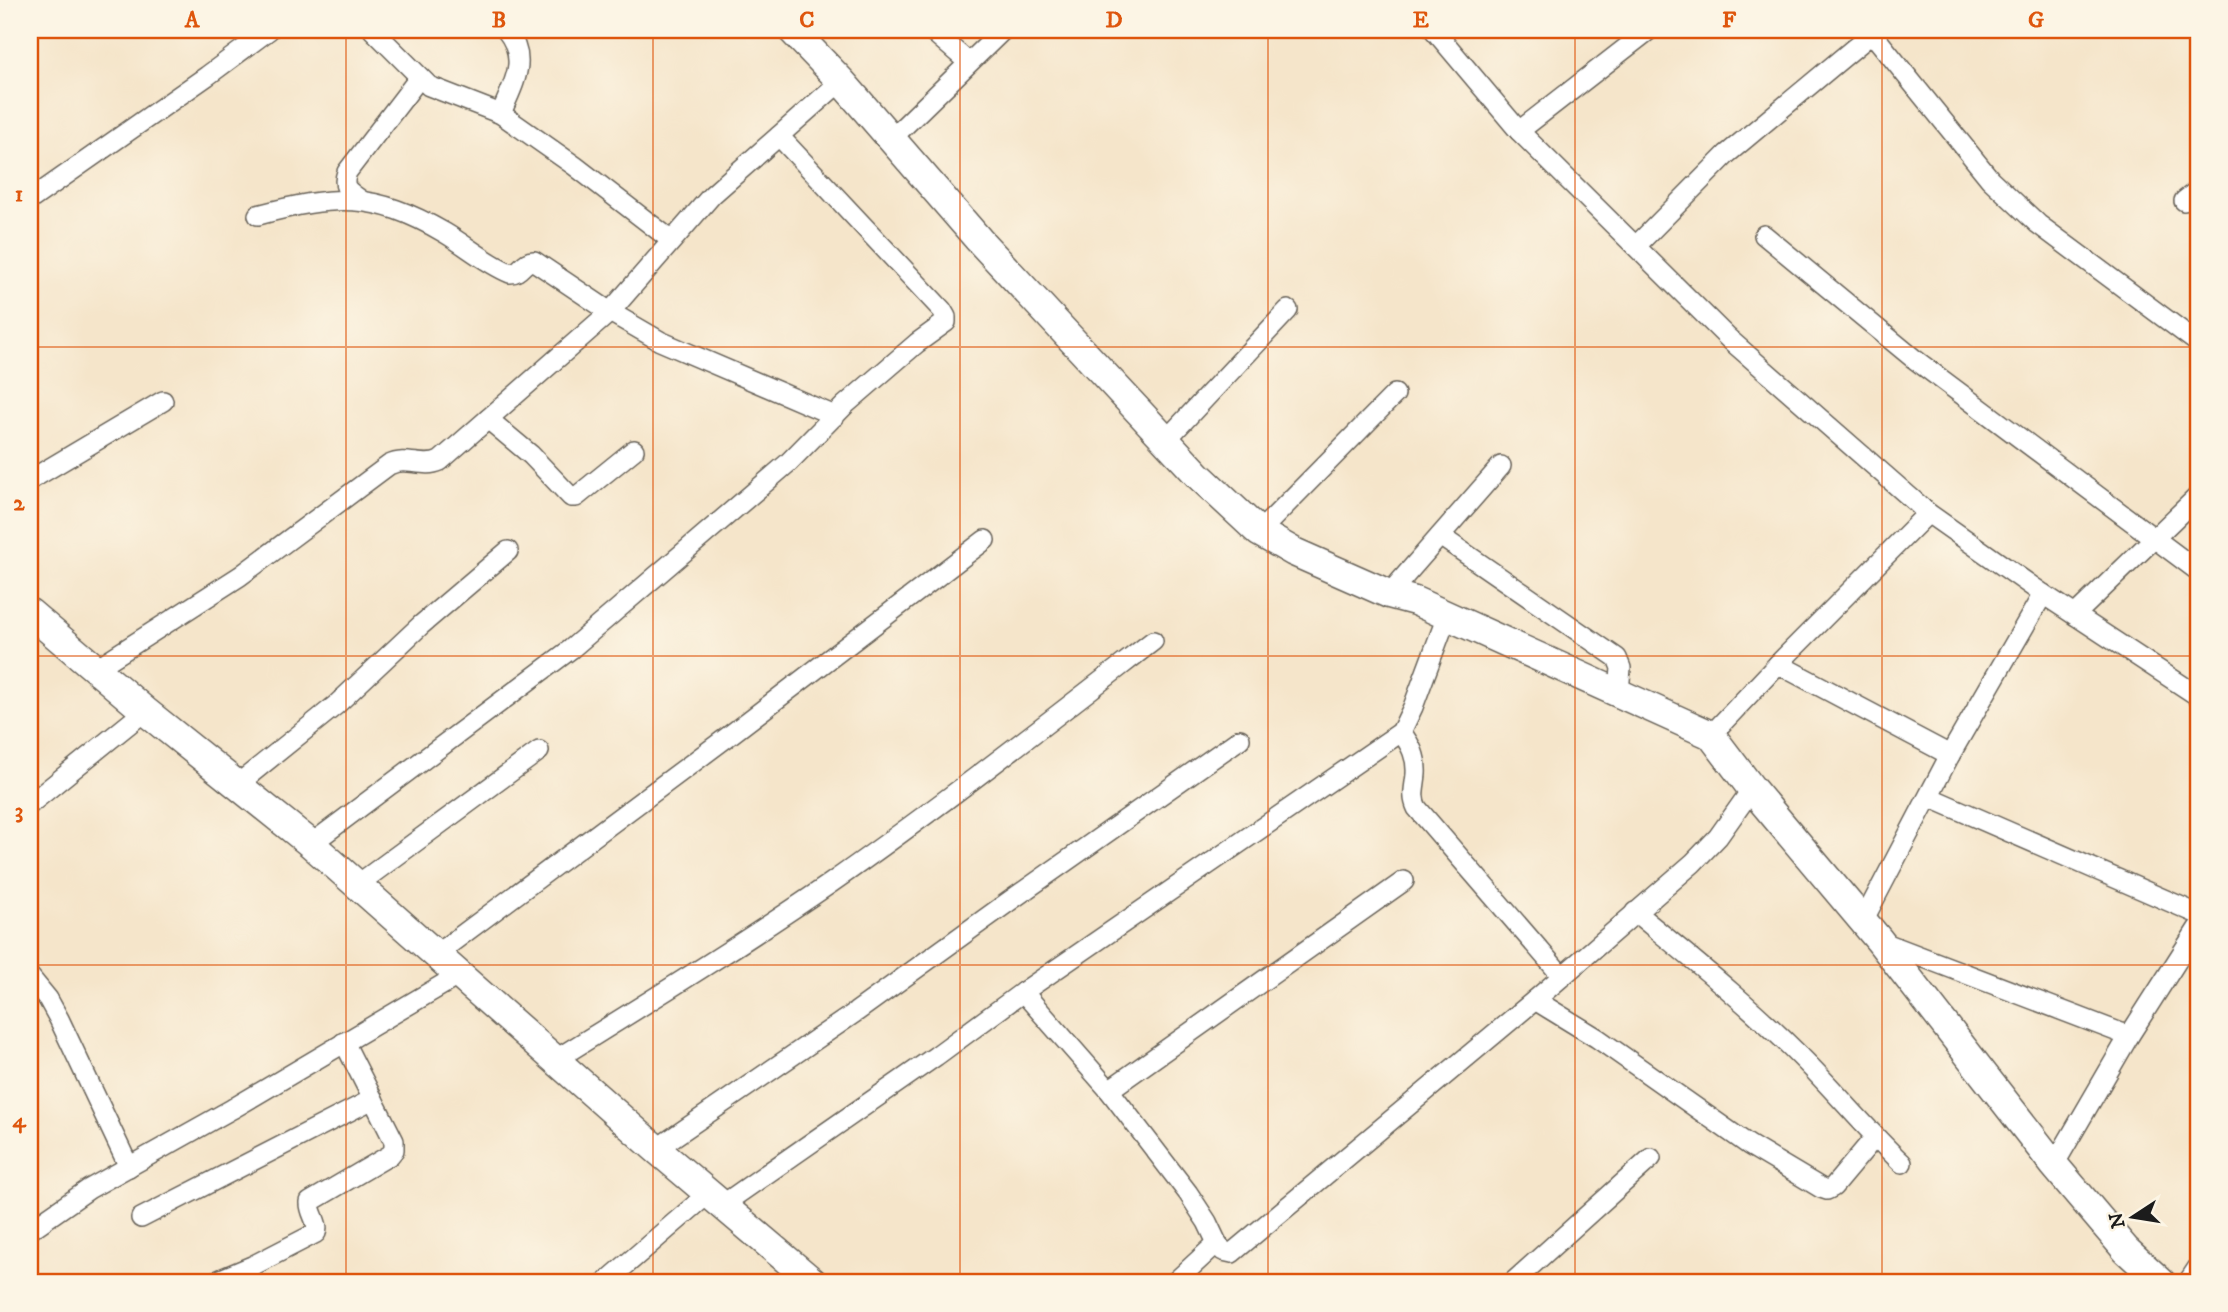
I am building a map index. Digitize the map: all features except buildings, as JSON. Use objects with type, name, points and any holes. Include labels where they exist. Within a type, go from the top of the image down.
[{"type":"street","points":[[30,200],[208,76],[269,30]]},
{"type":"street","points":[[373,30],[419,78],[440,92],[501,114],[575,166],[671,240]]},
{"type":"street","points":[[501,114],[519,69],[520,57],[516,44],[506,30]]},
{"type":"street","points":[[931,30],[968,62]]},
{"type":"street","points":[[891,139],[1003,30]]},
{"type":"street","points":[[1519,131],[1649,30]]},
{"type":"street","points":[[796,31],[979,240],[1199,476],[1259,532],[1294,552],[1389,594],[1415,601],[1711,735],[1752,789],[1871,931],[2054,1165],[2126,1250],[2161,1282]]},
{"type":"street","points":[[1437,31],[1519,131],[1728,338],[1928,513],[2043,594],[2198,696]]},
{"type":"street","points":[[1636,246],[1727,154],[1874,31],[1990,179],[2038,224],[2198,343]]},
{"type":"street","points":[[362,201],[345,186],[347,173],[419,78]]},
{"type":"street","points":[[95,668],[240,576],[389,465],[403,459],[424,465],[440,461],[610,312],[712,195],[841,81]]},
{"type":"street","points":[[311,844],[570,649],[788,463],[835,416],[917,343],[942,327],[947,317],[779,136]]},
{"type":"street","points":[[258,215],[317,201],[362,201],[398,210],[445,233],[510,273],[517,272],[528,262],[534,261],[610,312],[660,341],[835,416]]},
{"type":"street","points":[[1764,234],[1913,358],[2198,570]]},
{"type":"street","points":[[1167,439],[1289,310]]},
{"type":"street","points":[[1259,532],[1395,394]]},
{"type":"street","points":[[30,480],[163,401]]},
{"type":"street","points":[[488,419],[531,455],[570,497],[576,497],[634,450]]},
{"type":"street","points":[[1389,594],[1501,466]]},
{"type":"street","points":[[2075,615],[2198,496]]},
{"type":"street","points":[[1711,735],[1928,513]]},
{"type":"street","points":[[1440,536],[1618,658],[1621,668],[1619,694]]},
{"type":"street","points":[[435,955],[720,743],[985,540]]},
{"type":"street","points":[[238,784],[336,705],[421,625],[508,551]]},
{"type":"street","points":[[1871,931],[1950,755],[2043,594]]},
{"type":"street","points":[[30,613],[145,711],[311,844],[656,1149],[813,1282]]},
{"type":"street","points":[[1447,616],[1406,720],[1416,761],[1413,795],[1417,808],[1562,976]]},
{"type":"street","points":[[555,1060],[734,948],[832,882],[1153,641]]},
{"type":"street","points":[[1778,664],[1950,755]]},
{"type":"street","points":[[30,804],[145,711]]},
{"type":"street","points":[[606,1282],[715,1199],[936,1056],[1406,720]]},
{"type":"street","points":[[656,1149],[856,1012],[1240,739]]},
{"type":"street","points":[[357,885],[539,751]]},
{"type":"street","points":[[1023,992],[1109,1090],[1188,1193],[1217,1243],[1227,1253],[1237,1250],[1535,1000],[1693,863],[1718,837],[1752,789]]},
{"type":"street","points":[[1929,797],[2198,914]]},
{"type":"street","points":[[1109,1090],[1404,881]]},
{"type":"street","points":[[1635,912],[1739,999],[1802,1059],[1902,1163]]},
{"type":"street","points":[[2054,1165],[2129,1036],[2198,928]]},
{"type":"street","points":[[1871,931],[2129,1036]]},
{"type":"street","points":[[30,1230],[62,1206],[458,975]]},
{"type":"street","points":[[30,977],[59,1019],[129,1167]]},
{"type":"street","points":[[1535,1000],[1597,1038],[1749,1145],[1821,1188],[1833,1187],[1875,1137]]},
{"type":"street","points":[[214,1282],[316,1233],[310,1202],[390,1155],[394,1150],[394,1142],[344,1042]]},
{"type":"street","points":[[141,1218],[373,1100]]},
{"type":"street","points":[[1513,1282],[1651,1158]]},
{"type":"street","points":[[1175,1282],[1217,1243]]},
{"type":"street","points":[[2189,1282],[2198,1267]]}]
